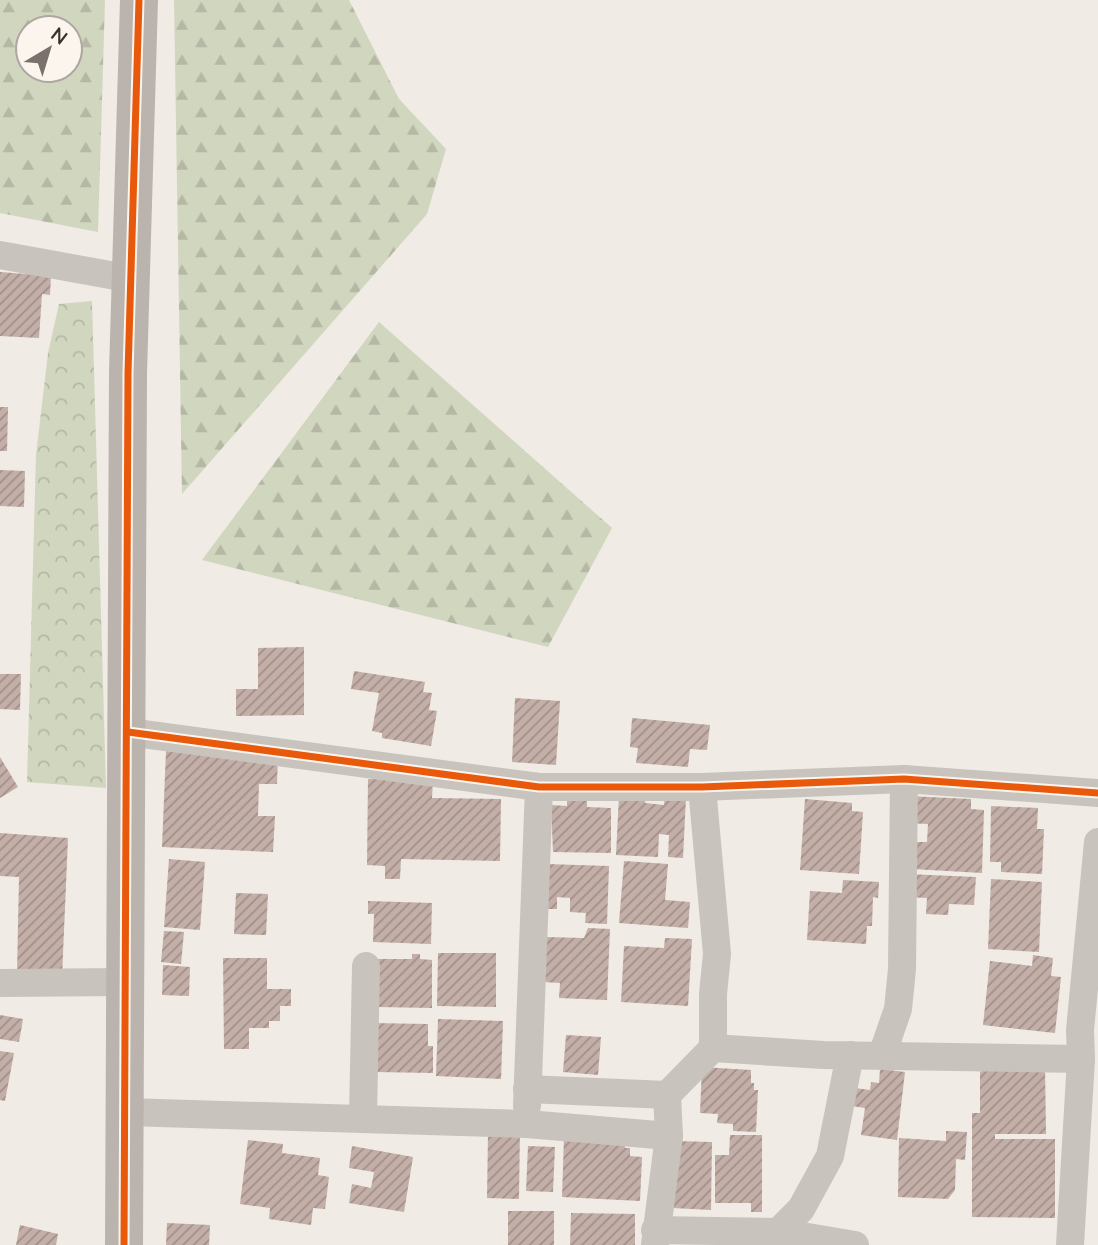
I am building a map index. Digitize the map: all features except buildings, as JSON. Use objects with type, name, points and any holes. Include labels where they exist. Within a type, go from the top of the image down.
[{"type":"street","points":[[124,1245],[128,373],[139,0]]},
{"type":"street","points":[[0,255],[132,279]]},
{"type":"street","points":[[128,732],[538,787],[702,787],[904,779],[1098,793]]},
{"type":"street","points":[[882,1055],[898,1009],[902,969],[904,779]]},
{"type":"street","points":[[527,1124],[538,787]]},
{"type":"street","points":[[702,787],[717,954],[713,994],[713,1048],[667,1095],[669,1136],[655,1237],[778,1232],[855,1245]]},
{"type":"street","points":[[1070,1245],[1087,1168],[1080,1030],[1092,979],[1098,842]]},
{"type":"street","points":[[363,1118],[366,965]]},
{"type":"street","points":[[0,984],[126,982]]},
{"type":"street","points":[[713,1048],[850,1055],[1081,1059]]},
{"type":"street","points":[[778,1232],[801,1209],[831,1156],[850,1055]]},
{"type":"street","points":[[527,1089],[667,1095]]},
{"type":"street","points":[[126,1112],[527,1124],[669,1136]]},
{"type":"green space","points":[[0,0],[105,0],[98,232],[0,213]]},
{"type":"green space","points":[[174,0],[349,0],[399,99],[446,149],[427,214],[182,494]]},
{"type":"green space","points":[[92,301],[106,788],[27,782],[36,455],[48,353],[59,304]]},
{"type":"green space","points":[[379,322],[612,528],[548,647],[202,560]]},
{"type":"cycle path","points":[[124,1245],[128,373],[139,0]]},
{"type":"cycle path","points":[[128,732],[539,787],[702,787],[904,779],[1098,793]]}]
